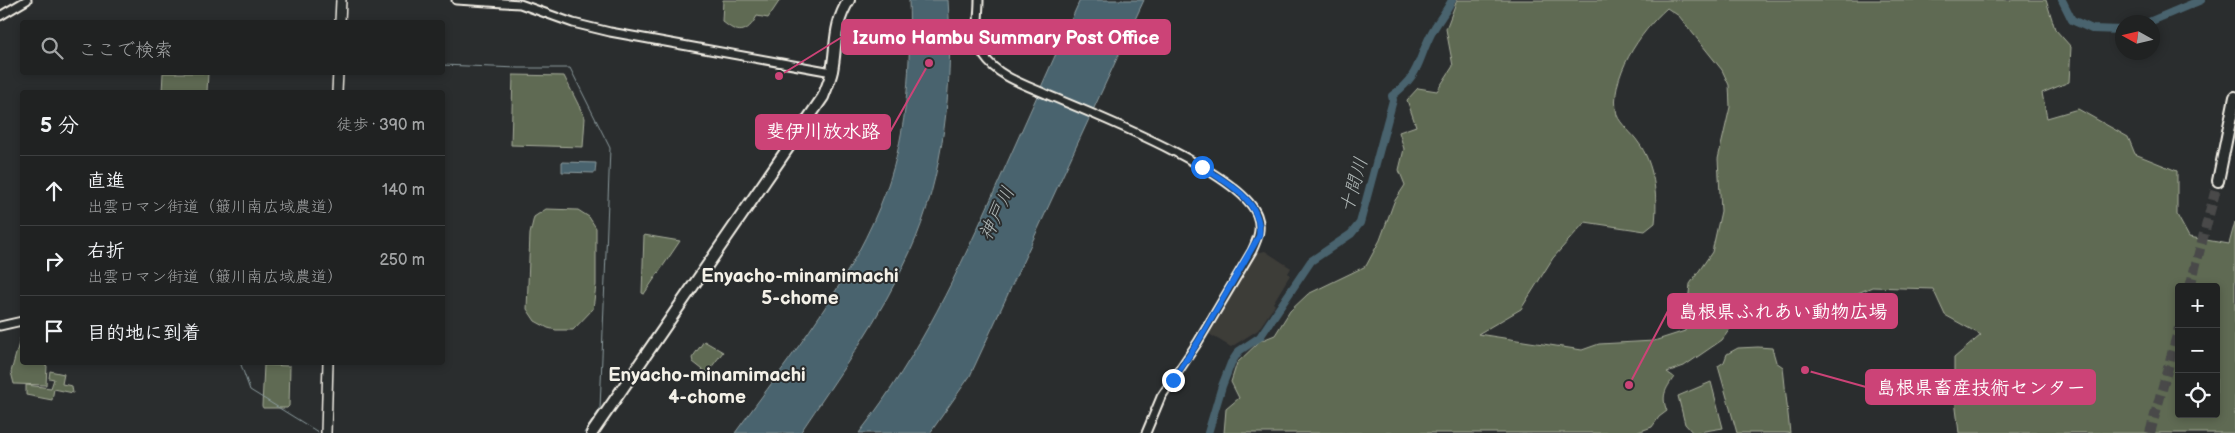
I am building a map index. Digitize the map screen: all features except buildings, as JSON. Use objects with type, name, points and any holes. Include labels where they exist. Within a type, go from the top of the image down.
[{"type":"highway","points":[[592,433],[823,97],[832,72],[836,31],[840,15],[849,0]]},
{"type":"highway","points":[[2227,146],[2235,97]]},
{"type":"highway","points":[[2219,181],[2235,110]]},
{"type":"main road","points":[[340,0],[340,20]]},
{"type":"main road","points":[[337,90],[338,75]]},
{"type":"main road","points":[[326,433],[328,365]]},
{"type":"street","points":[[0,16],[27,0]]},
{"type":"street","points":[[456,0],[520,2],[573,22],[610,32],[832,72]]},
{"type":"street","points":[[979,0],[978,38],[983,55],[994,68],[1022,83],[1163,146],[1223,180],[1250,202],[1257,215],[1260,228],[1259,236],[1252,251],[1198,342],[1161,397],[1146,433]]},
{"type":"street","points":[[0,326],[20,321]]},
{"type":"shaded area","points":[[1265,251],[1291,268],[1288,273],[1290,275],[1273,303],[1275,305],[1258,330],[1231,347],[1209,334],[1256,253]]},
{"type":"green space","points":[[723,0],[780,0],[768,18],[757,16],[746,29],[737,30],[722,21]]},
{"type":"green space","points":[[1457,0],[2046,0],[2055,29],[2071,47],[2069,82],[2042,93],[2047,118],[2078,109],[2128,137],[2135,154],[2177,171],[2177,215],[2189,237],[2229,244],[2235,222],[2235,433],[1959,433],[1954,392],[1954,358],[1981,335],[1945,315],[1933,289],[1872,287],[1840,301],[1773,294],[1749,302],[1722,340],[1684,366],[1667,372],[1674,377],[1664,397],[1667,411],[1659,417],[1652,427],[1635,433],[1224,433],[1226,409],[1239,398],[1231,382],[1237,363],[1260,341],[1275,335],[1290,311],[1308,294],[1366,266],[1380,240],[1394,202],[1405,185],[1399,170],[1404,149],[1399,132],[1416,126],[1407,100],[1418,88],[1437,91],[1453,66],[1446,29]],"holes":[[[1667,8],[1679,16],[1722,70],[1729,85],[1730,107],[1718,159],[1721,211],[1712,252],[1690,284],[1685,331],[1654,341],[1599,344],[1582,350],[1478,334],[1521,309],[1553,258],[1585,222],[1645,231],[1655,223],[1654,181],[1648,160],[1636,139],[1617,115],[1615,101],[1622,71],[1637,42]]]},
{"type":"green space","points":[[163,75],[208,75],[207,90],[162,90]]},
{"type":"green space","points":[[513,75],[564,76],[585,118],[583,147],[511,145]]},
{"type":"green space","points":[[546,209],[578,210],[589,217],[596,228],[596,285],[593,309],[573,330],[548,328],[535,321],[527,309],[530,234],[534,217]]},
{"type":"green space","points":[[644,235],[680,241],[644,294],[642,293]]},
{"type":"green space","points":[[20,339],[20,365],[47,366],[46,385],[14,384],[11,372]]},
{"type":"green space","points":[[704,341],[723,352],[707,373],[693,362],[692,358]]},
{"type":"green space","points":[[1738,348],[1772,348],[1776,362],[1783,367],[1790,433],[1737,433],[1718,366],[1724,362],[1727,354]]},
{"type":"green space","points":[[264,365],[290,366],[289,406],[287,408],[263,408]]},
{"type":"green space","points":[[50,371],[64,374],[62,384],[72,386],[73,393],[54,389],[52,400],[26,395],[26,385],[51,388],[54,379],[49,378]]},
{"type":"green space","points":[[1711,382],[1723,428],[1693,433],[1685,424],[1678,396]]},
{"type":"water","points":[[909,0],[948,0],[948,96],[939,161],[922,223],[899,276],[873,323],[800,433],[735,433],[820,316],[857,254],[887,188],[900,142],[907,95]]},
{"type":"water","points":[[1080,0],[1144,0],[970,376],[930,433],[859,433],[901,373],[953,280]]},
{"type":"water","points":[[562,162],[596,163],[595,173],[562,172]]},
{"type":"waterway","name":"十間川","points":[[1208,433],[1222,386],[1231,363],[1239,351],[1260,337],[1311,261],[1351,234],[1360,223],[1393,100],[1392,96],[1408,81],[1417,68],[1431,34],[1452,0]]},
{"type":"waterway","name":"神戸川","points":[[2062,0],[2072,20],[2092,29],[2115,30]]},
{"type":"waterway","name":"神戸川","points":[[2160,17],[2201,0]]},
{"type":"waterway","points":[[445,65],[570,68],[610,148],[600,409],[584,433]]},
{"type":"waterway","points":[[241,365],[250,390],[318,432]]},
{"type":"tunnel","points":[[2191,283],[2218,181]]},
{"type":"tunnel","points":[[2150,433],[2175,342]]},
{"type":"place","name":"斐伊川放水路","points":[[929,63]]},
{"type":"place","name":"Izumo Hambu Summary Post Office","points":[[779,76]]},
{"type":"place","name":"島根県畜産技術センター","points":[[1805,370]]},
{"type":"place","name":"島根県ふれあい動物広場","points":[[1629,385]]},
{"type":"district","name":"Enyacho-minamimachi 5-chome","points":[[800,286]]},
{"type":"district","name":"Enyacho-minamimachi 4-chome","points":[[707,385]]},
{"type":"route","points":[[1173,380],[1198,342],[1259,236],[1260,228],[1257,215],[1250,202],[1223,180],[1202,167]]}]
